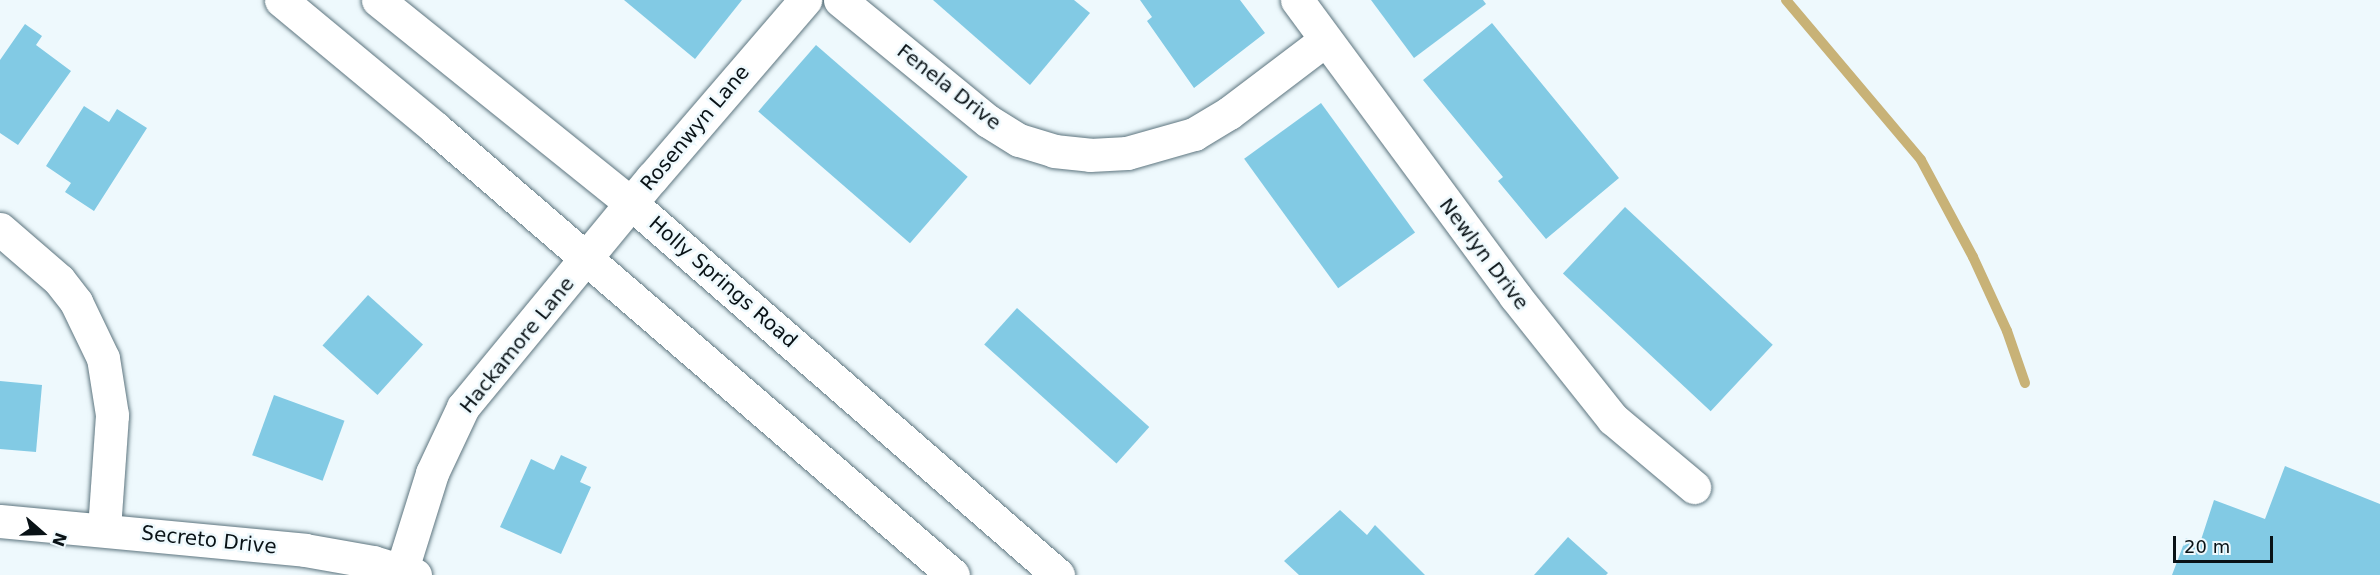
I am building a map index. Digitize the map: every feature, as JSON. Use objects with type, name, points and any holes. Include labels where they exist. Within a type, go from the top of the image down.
[{"type":"street","points":[[281,0],[588,258],[953,575]]},
{"type":"street","name":"Holly Springs Road","points":[[378,0],[632,204],[1058,575]]},
{"type":"street","name":"Rosenwyn Lane","points":[[588,258],[805,0]]},
{"type":"street","name":"Fenela Drive","points":[[840,0],[987,121],[1018,140],[1054,151],[1090,155],[1127,153],[1194,134],[1229,113],[1324,41]]},
{"type":"street","name":"Newlyn Drive","points":[[1297,0],[1324,41],[1613,419],[1694,488]]},
{"type":"street","points":[[0,229],[59,280],[76,302],[103,358],[112,415],[104,529]]},
{"type":"street","name":"Hackamore Lane","points":[[409,572],[432,473],[463,407],[588,258]]},
{"type":"street","name":"Secreto Drive","points":[[0,521],[104,529],[305,550],[409,572]]},
{"type":"building","points":[[624,0],[742,0],[695,59]]},
{"type":"building","points":[[933,0],[1074,0],[1090,13],[1030,85]]},
{"type":"building","points":[[1140,0],[1240,0],[1265,33],[1194,88],[1147,21],[1152,17]]},
{"type":"building","points":[[1371,0],[1483,0],[1486,4],[1414,58]]},
{"type":"building","points":[[1492,23],[1619,178],[1546,239],[1498,181],[1503,177],[1423,80]]},
{"type":"building","points":[[25,24],[42,36],[36,45],[71,71],[18,145],[0,133],[0,60]]},
{"type":"building","points":[[816,45],[968,177],[910,243],[758,111]]},
{"type":"building","points":[[1321,103],[1415,232],[1338,288],[1244,159]]},
{"type":"building","points":[[84,106],[109,122],[117,109],[147,128],[94,211],[65,192],[71,183],[46,166]]},
{"type":"building","points":[[1625,207],[1773,345],[1711,411],[1563,274]]},
{"type":"building","points":[[368,295],[423,345],[377,395],[322,346]]},
{"type":"building","points":[[1017,308],[1149,427],[1116,464],[984,344]]},
{"type":"building","points":[[0,381],[42,385],[36,452],[0,449]]},
{"type":"building","points":[[274,395],[344,421],[323,481],[252,455]]},
{"type":"building","points":[[561,455],[587,467],[580,482],[591,487],[561,554],[500,527],[531,459],[554,470]]},
{"type":"building","points":[[2285,466],[2380,504],[2380,575],[2172,575],[2186,538],[2200,543],[2214,500],[2265,519]]},
{"type":"building","points":[[1340,510],[1367,535],[1375,525],[1425,575],[1299,575],[1284,561]]},
{"type":"building","points":[[1568,537],[1608,573],[1606,575],[1534,575]]},
{"type":"waterway","points":[[1786,0],[1921,160],[1973,257],[2007,331],[2025,383]]}]
